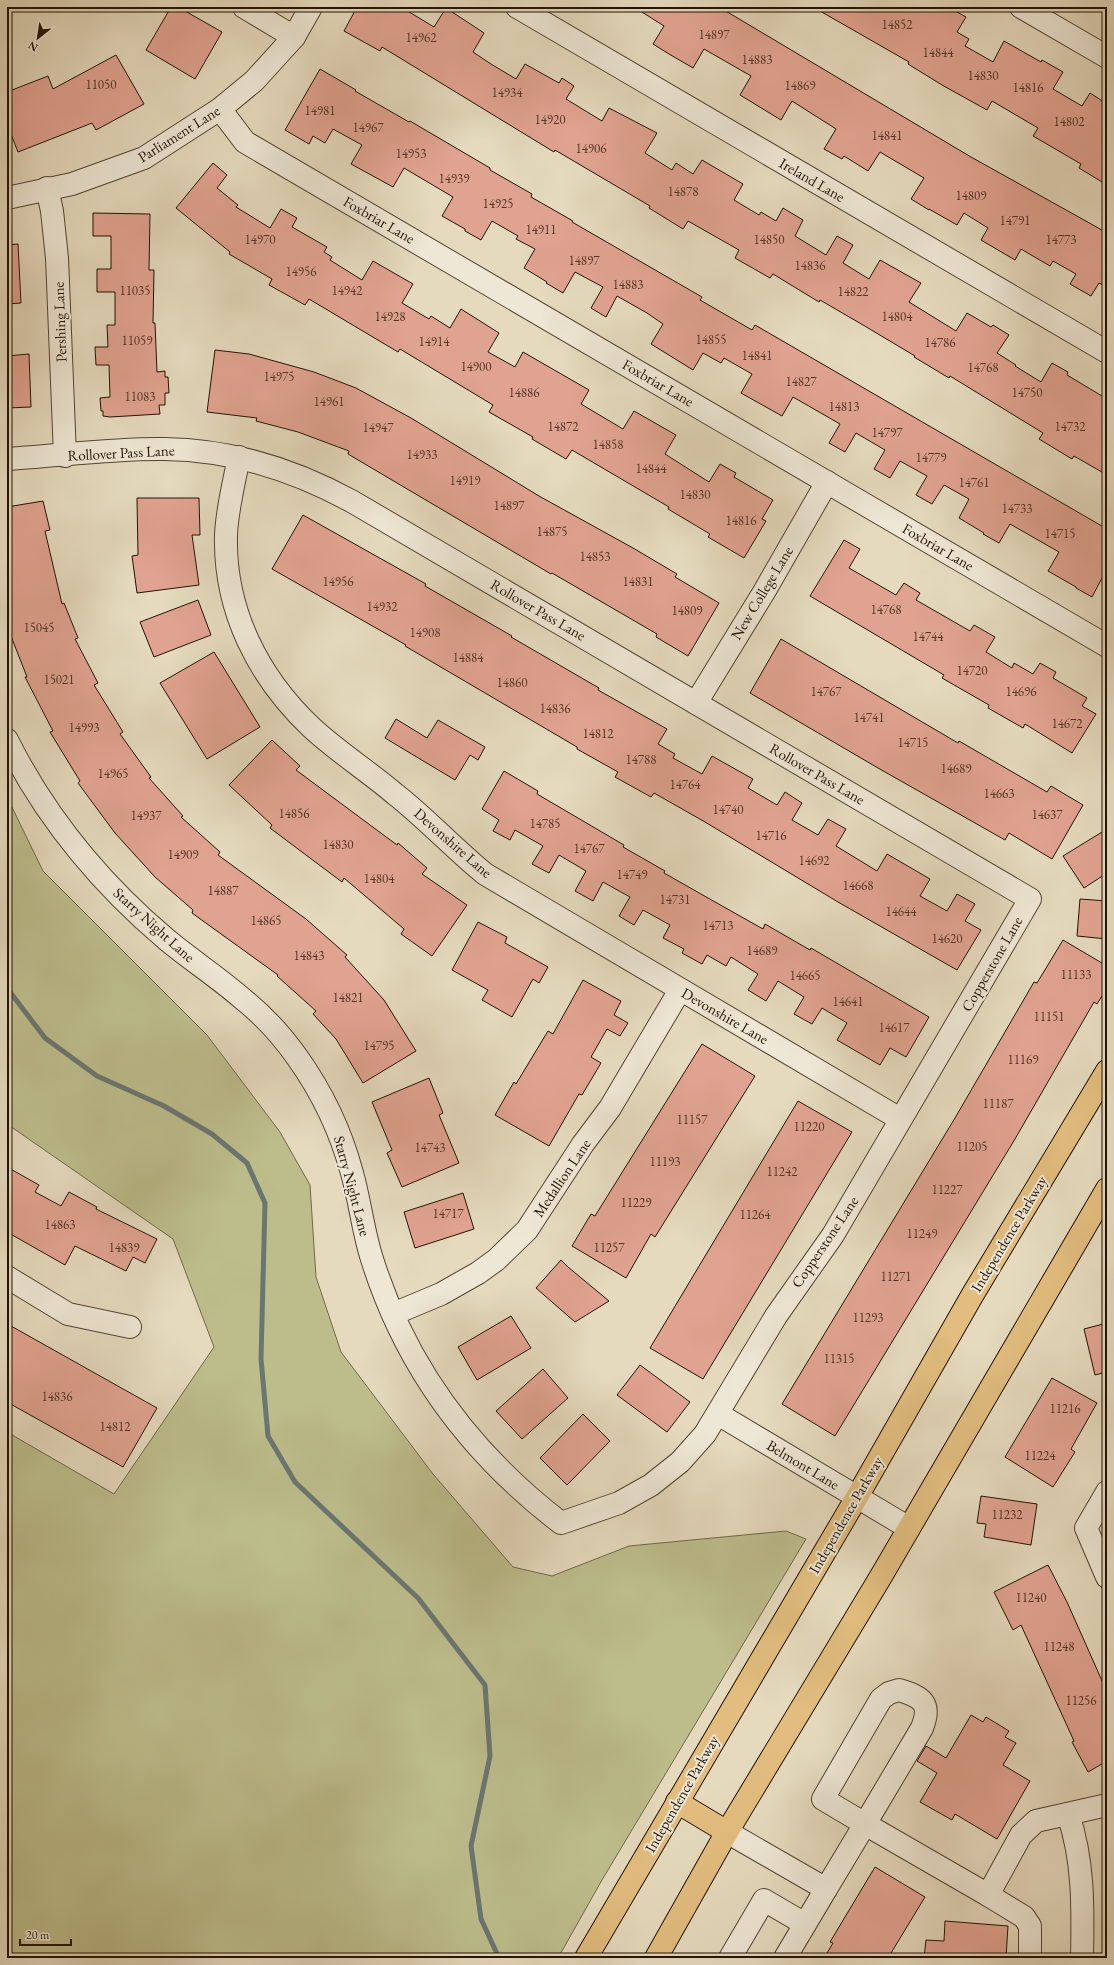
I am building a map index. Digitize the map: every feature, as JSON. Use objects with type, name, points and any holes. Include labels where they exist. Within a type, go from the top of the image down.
[{"type":"main road","name":"Independence Parkway","points":[[586,1958],[857,1497],[973,1294],[1107,1071]]},
{"type":"main road","points":[[656,1958],[727,1832],[909,1528],[1107,1189]]},
{"type":"main road","points":[[677,1802],[727,1832]]},
{"type":"street","points":[[244,7],[294,37]]},
{"type":"street","name":"Parliament Lane","points":[[7,198],[47,188],[72,184],[144,158],[220,110],[254,81],[294,37],[311,7]]},
{"type":"street","name":"Ireland Lane","points":[[517,7],[1107,352]]},
{"type":"street","points":[[1022,7],[1107,57]]},
{"type":"street","name":"Foxbriar Lane","points":[[220,110],[245,142],[1107,646]]},
{"type":"street","name":"Pershing Lane","points":[[47,188],[52,211],[57,258],[65,456]]},
{"type":"street","name":"Rollover Pass Lane","points":[[7,459],[65,456],[142,449],[166,449],[215,453],[239,457],[286,471],[332,490],[1030,899]]},
{"type":"street","name":"Devonshire Lane","points":[[239,457],[228,513],[226,554],[232,594],[244,632],[260,665],[300,716],[329,742],[404,801],[468,861],[485,874],[900,1119]]},
{"type":"street","name":"New College Lane","points":[[696,703],[764,592],[827,482]]},
{"type":"street","name":"Starry Night Lane","points":[[7,740],[49,810],[96,871],[140,917],[245,1001],[264,1019],[298,1058],[325,1102],[345,1150],[372,1258],[393,1314],[420,1368],[458,1424],[493,1464],[515,1485],[561,1523]]},
{"type":"street","name":"Copperstone Lane","points":[[561,1523],[619,1502],[651,1485],[666,1474],[689,1453],[705,1434],[786,1300],[833,1235],[1030,899]]},
{"type":"street","name":"Medallion Lane","points":[[393,1314],[441,1294],[478,1273],[496,1260],[526,1230],[583,1144],[613,1103],[680,990]]},
{"type":"street","points":[[7,1277],[68,1314],[130,1327]]},
{"type":"street","name":"Belmont Lane","points":[[718,1414],[909,1528]]},
{"type":"street","points":[[1107,1492],[1086,1528],[1107,1577]]},
{"type":"street","points":[[785,1958],[805,1924],[865,1824],[922,1728],[928,1714],[925,1704],[913,1694],[899,1690],[889,1693],[881,1699],[823,1799],[865,1824],[988,1895],[1024,1918],[1030,1926],[1030,1958]]},
{"type":"street","points":[[988,1895],[1021,1835],[1036,1821],[1107,1805]]},
{"type":"street","points":[[1068,1814],[1079,1851],[1084,1899],[1082,1958]]},
{"type":"street","points":[[727,1832],[826,1889]]},
{"type":"street","points":[[730,1958],[764,1900],[805,1924]]},
{"type":"green space","points":[[7,797],[43,871],[207,1035],[280,1132],[310,1185],[316,1277],[341,1352],[433,1474],[513,1567],[552,1576],[629,1546],[786,1531],[806,1539],[602,1880],[558,1958],[7,1958],[7,1432],[114,1494],[214,1347],[173,1239],[7,1124]]},
{"type":"building","points":[[171,7],[178,7],[222,32],[195,79],[146,50]]},
{"type":"building","points":[[357,7],[401,7],[434,27],[446,8],[484,33],[473,52],[516,79],[525,64],[559,83],[562,78],[574,86],[566,99],[602,121],[609,108],[657,133],[645,153],[672,170],[676,163],[693,174],[702,160],[743,184],[734,200],[759,215],[761,212],[776,221],[783,208],[803,220],[795,236],[826,255],[837,236],[853,245],[843,263],[869,279],[880,260],[921,283],[909,302],[956,331],[967,313],[991,327],[993,325],[1009,335],[997,353],[1016,365],[1015,366],[1041,382],[1052,363],[1068,372],[1067,375],[1107,399],[1107,475],[1074,456],[1072,459],[1039,439],[1043,433],[950,376],[949,378],[914,357],[915,356],[863,325],[820,300],[819,302],[773,274],[770,278],[735,258],[739,250],[688,221],[683,229],[649,208],[650,206],[555,150],[554,152],[382,47],[380,51],[344,31]]},
{"type":"building","points":[[634,7],[719,7],[971,157],[1107,233],[1107,287],[1099,283],[1091,296],[1070,284],[1076,274],[1053,261],[1050,266],[1021,249],[1015,260],[981,240],[988,228],[964,213],[957,225],[929,210],[911,199],[924,178],[880,152],[868,171],[844,156],[842,159],[824,149],[836,129],[792,101],[781,120],[740,95],[751,76],[704,49],[693,68],[669,54],[653,44],[664,26]]},
{"type":"building","points":[[813,7],[948,7],[966,17],[957,32],[969,39],[965,46],[993,62],[1004,41],[1041,62],[1042,60],[1063,72],[1053,89],[1082,106],[1090,93],[1107,104],[1107,185],[1079,168],[1081,164],[1033,136],[1038,128],[992,101],[987,110],[942,85],[908,64],[909,62]]},
{"type":"building","points":[[116,55],[144,104],[96,130],[92,123],[18,152],[7,124],[7,92],[48,76],[53,89]]},
{"type":"building","points":[[320,69],[356,90],[355,91],[490,168],[490,170],[532,194],[531,197],[573,221],[572,222],[702,297],[700,300],[752,330],[755,325],[1107,529],[1107,581],[1102,578],[1092,597],[1048,571],[1059,552],[1010,524],[999,543],[959,518],[969,499],[944,485],[932,504],[916,495],[927,476],[900,461],[890,478],[874,469],[885,450],[856,433],[845,452],[829,443],[840,424],[793,397],[782,416],[741,393],[752,374],[724,358],[721,363],[703,353],[693,370],[651,344],[663,324],[647,313],[617,296],[606,317],[591,308],[603,287],[575,272],[563,293],[524,268],[535,249],[516,239],[518,236],[492,221],[481,240],[465,231],[465,229],[442,216],[453,197],[404,168],[393,187],[351,164],[362,145],[333,129],[325,143],[313,136],[309,144],[285,130]]},
{"type":"building","points":[[213,163],[227,175],[217,188],[238,205],[236,207],[270,228],[281,209],[297,218],[292,227],[327,247],[324,252],[332,257],[330,260],[362,280],[373,261],[413,284],[402,303],[429,319],[431,316],[450,328],[461,309],[499,333],[488,352],[515,367],[523,352],[589,390],[581,404],[623,429],[634,411],[676,435],[665,454],[709,482],[720,464],[736,473],[734,477],[773,500],[762,519],[766,521],[744,558],[708,537],[710,534],[668,509],[669,507],[572,450],[566,459],[532,439],[533,437],[489,412],[493,405],[400,349],[398,352],[309,299],[305,305],[269,285],[272,279],[229,254],[230,252],[176,208]]},
{"type":"building","points":[[93,213],[150,214],[149,270],[154,270],[153,323],[155,323],[157,372],[165,371],[165,377],[168,377],[169,393],[165,393],[165,405],[159,405],[160,414],[110,417],[103,416],[103,411],[101,411],[100,398],[110,397],[109,365],[96,365],[95,347],[108,347],[107,325],[115,325],[115,292],[97,292],[97,269],[111,269],[111,236],[93,236]]},
{"type":"building","points":[[18,244],[21,303],[7,304],[7,245]]},
{"type":"building","points":[[215,350],[249,354],[314,372],[356,388],[411,418],[539,496],[677,574],[675,577],[719,603],[688,656],[656,637],[657,634],[552,573],[551,574],[348,454],[349,451],[298,432],[256,421],[257,418],[207,412]]},
{"type":"building","points":[[29,354],[31,407],[7,408],[7,356]]},
{"type":"building","points":[[137,498],[199,498],[200,535],[192,535],[199,585],[137,593],[132,556],[138,555]]},
{"type":"building","points":[[43,501],[50,530],[45,531],[62,604],[64,603],[78,638],[75,639],[98,683],[94,685],[123,732],[120,734],[151,777],[149,778],[183,816],[181,817],[220,852],[218,855],[306,919],[347,955],[345,957],[384,1000],[416,1051],[363,1083],[336,1039],[313,1014],[316,1011],[277,976],[278,975],[192,913],[193,910],[155,877],[115,833],[78,783],[80,781],[50,732],[53,731],[25,677],[27,677],[7,626],[7,507]]},
{"type":"building","points":[[303,515],[426,584],[425,586],[599,688],[598,690],[667,729],[658,744],[675,754],[673,758],[702,774],[712,756],[753,779],[748,788],[777,805],[785,792],[802,803],[792,820],[818,835],[828,819],[846,829],[836,846],[877,871],[887,854],[930,879],[920,896],[947,911],[957,894],[975,904],[965,921],[981,930],[957,970],[838,902],[654,793],[651,797],[615,777],[618,772],[577,749],[577,747],[405,646],[406,645],[272,569]]},
{"type":"building","points":[[844,540],[860,549],[849,568],[896,595],[904,583],[920,593],[916,600],[970,631],[974,625],[995,637],[986,652],[1012,668],[1014,663],[1033,674],[1040,663],[1056,672],[1053,678],[1087,698],[1082,706],[1096,714],[1072,753],[1025,724],[1023,728],[988,708],[989,705],[942,678],[944,675],[810,596]]},
{"type":"building","points":[[198,600],[211,635],[154,657],[140,622]]},
{"type":"building","points":[[781,639],[958,743],[959,741],[1047,792],[1051,786],[1083,805],[1052,859],[1009,833],[1005,840],[750,693]]},
{"type":"building","points":[[214,652],[260,727],[207,759],[160,683]]},
{"type":"building","points":[[396,719],[427,738],[438,720],[485,747],[478,760],[470,755],[455,780],[385,738]]},
{"type":"building","points":[[272,740],[300,766],[296,770],[397,845],[398,843],[427,868],[422,874],[467,905],[432,956],[401,934],[404,929],[344,878],[342,882],[270,828],[272,825],[229,785]]},
{"type":"building","points":[[504,771],[538,791],[537,794],[665,871],[664,873],[763,929],[765,924],[810,950],[811,948],[929,1017],[906,1057],[890,1048],[880,1065],[837,1040],[847,1023],[822,1008],[812,1024],[794,1014],[804,997],[778,981],[766,1001],[748,990],[758,974],[731,957],[726,966],[707,955],[702,964],[682,953],[684,949],[663,938],[670,925],[643,910],[634,925],[619,916],[630,897],[603,882],[593,901],[575,891],[586,871],[559,855],[549,873],[532,864],[543,846],[515,830],[510,840],[493,831],[499,820],[482,809]]},
{"type":"building","points":[[1107,829],[1107,873],[1084,888],[1063,856]]},
{"type":"building","points":[[1080,899],[1107,901],[1107,939],[1077,936]]},
{"type":"building","points":[[478,922],[507,937],[505,943],[548,967],[539,983],[533,979],[512,1017],[482,1000],[488,990],[452,970]]},
{"type":"building","points":[[1063,940],[1107,966],[1107,988],[1097,1004],[1094,1002],[1015,1139],[835,1436],[782,1404],[955,1118],[1034,982],[1037,983]]},
{"type":"building","points":[[583,980],[621,1001],[614,1015],[628,1023],[620,1036],[607,1029],[591,1057],[601,1063],[582,1095],[579,1094],[549,1146],[495,1115],[514,1082],[516,1084],[548,1031],[553,1034]]},
{"type":"building","points":[[702,1044],[755,1076],[655,1237],[651,1234],[626,1278],[572,1246],[591,1214],[595,1216]]},
{"type":"building","points":[[429,1078],[443,1113],[439,1115],[459,1163],[402,1187],[387,1153],[392,1150],[372,1102]]},
{"type":"building","points":[[798,1101],[852,1132],[703,1379],[650,1348]]},
{"type":"building","points":[[7,1167],[39,1185],[35,1192],[61,1206],[69,1192],[97,1207],[96,1209],[157,1239],[145,1263],[133,1257],[126,1271],[75,1246],[65,1265],[7,1232]]},
{"type":"building","points":[[463,1193],[474,1229],[415,1248],[404,1212]]},
{"type":"building","points":[[561,1260],[609,1301],[575,1322],[536,1288]]},
{"type":"building","points":[[511,1316],[531,1348],[477,1380],[458,1347]]},
{"type":"building","points":[[1107,1323],[1107,1372],[1095,1375],[1084,1329]]},
{"type":"building","points":[[11,1326],[157,1408],[123,1467],[7,1402],[7,1333]]},
{"type":"building","points":[[640,1365],[690,1402],[667,1432],[617,1395]]},
{"type":"building","points":[[543,1369],[568,1398],[522,1439],[496,1411]]},
{"type":"building","points":[[1052,1378],[1097,1403],[1071,1449],[1075,1452],[1053,1487],[1005,1457]]},
{"type":"building","points":[[583,1414],[610,1441],[567,1485],[540,1458]]},
{"type":"building","points":[[981,1496],[1037,1504],[1031,1545],[984,1537],[986,1524],[977,1523]]},
{"type":"building","points":[[1048,1565],[1067,1602],[1107,1692],[1107,1761],[1088,1772],[1072,1742],[1074,1741],[1021,1625],[1013,1630],[994,1592]]},
{"type":"building","points":[[971,1715],[983,1722],[986,1717],[1009,1731],[1005,1737],[1016,1743],[1003,1765],[1030,1781],[997,1839],[955,1814],[952,1820],[920,1802],[937,1773],[917,1761],[926,1746],[946,1758]]},
{"type":"building","points":[[875,1867],[925,1897],[888,1958],[824,1958],[833,1943],[830,1942]]},
{"type":"building","points":[[945,1921],[1008,1926],[1006,1958],[924,1958],[926,1940],[944,1941]]},
{"type":"waterway","points":[[7,988],[45,1038],[97,1076],[164,1106],[212,1134],[247,1163],[265,1203],[261,1359],[268,1436],[295,1482],[418,1598],[485,1685],[490,1756],[471,1846],[481,1919],[499,1958]]}]
